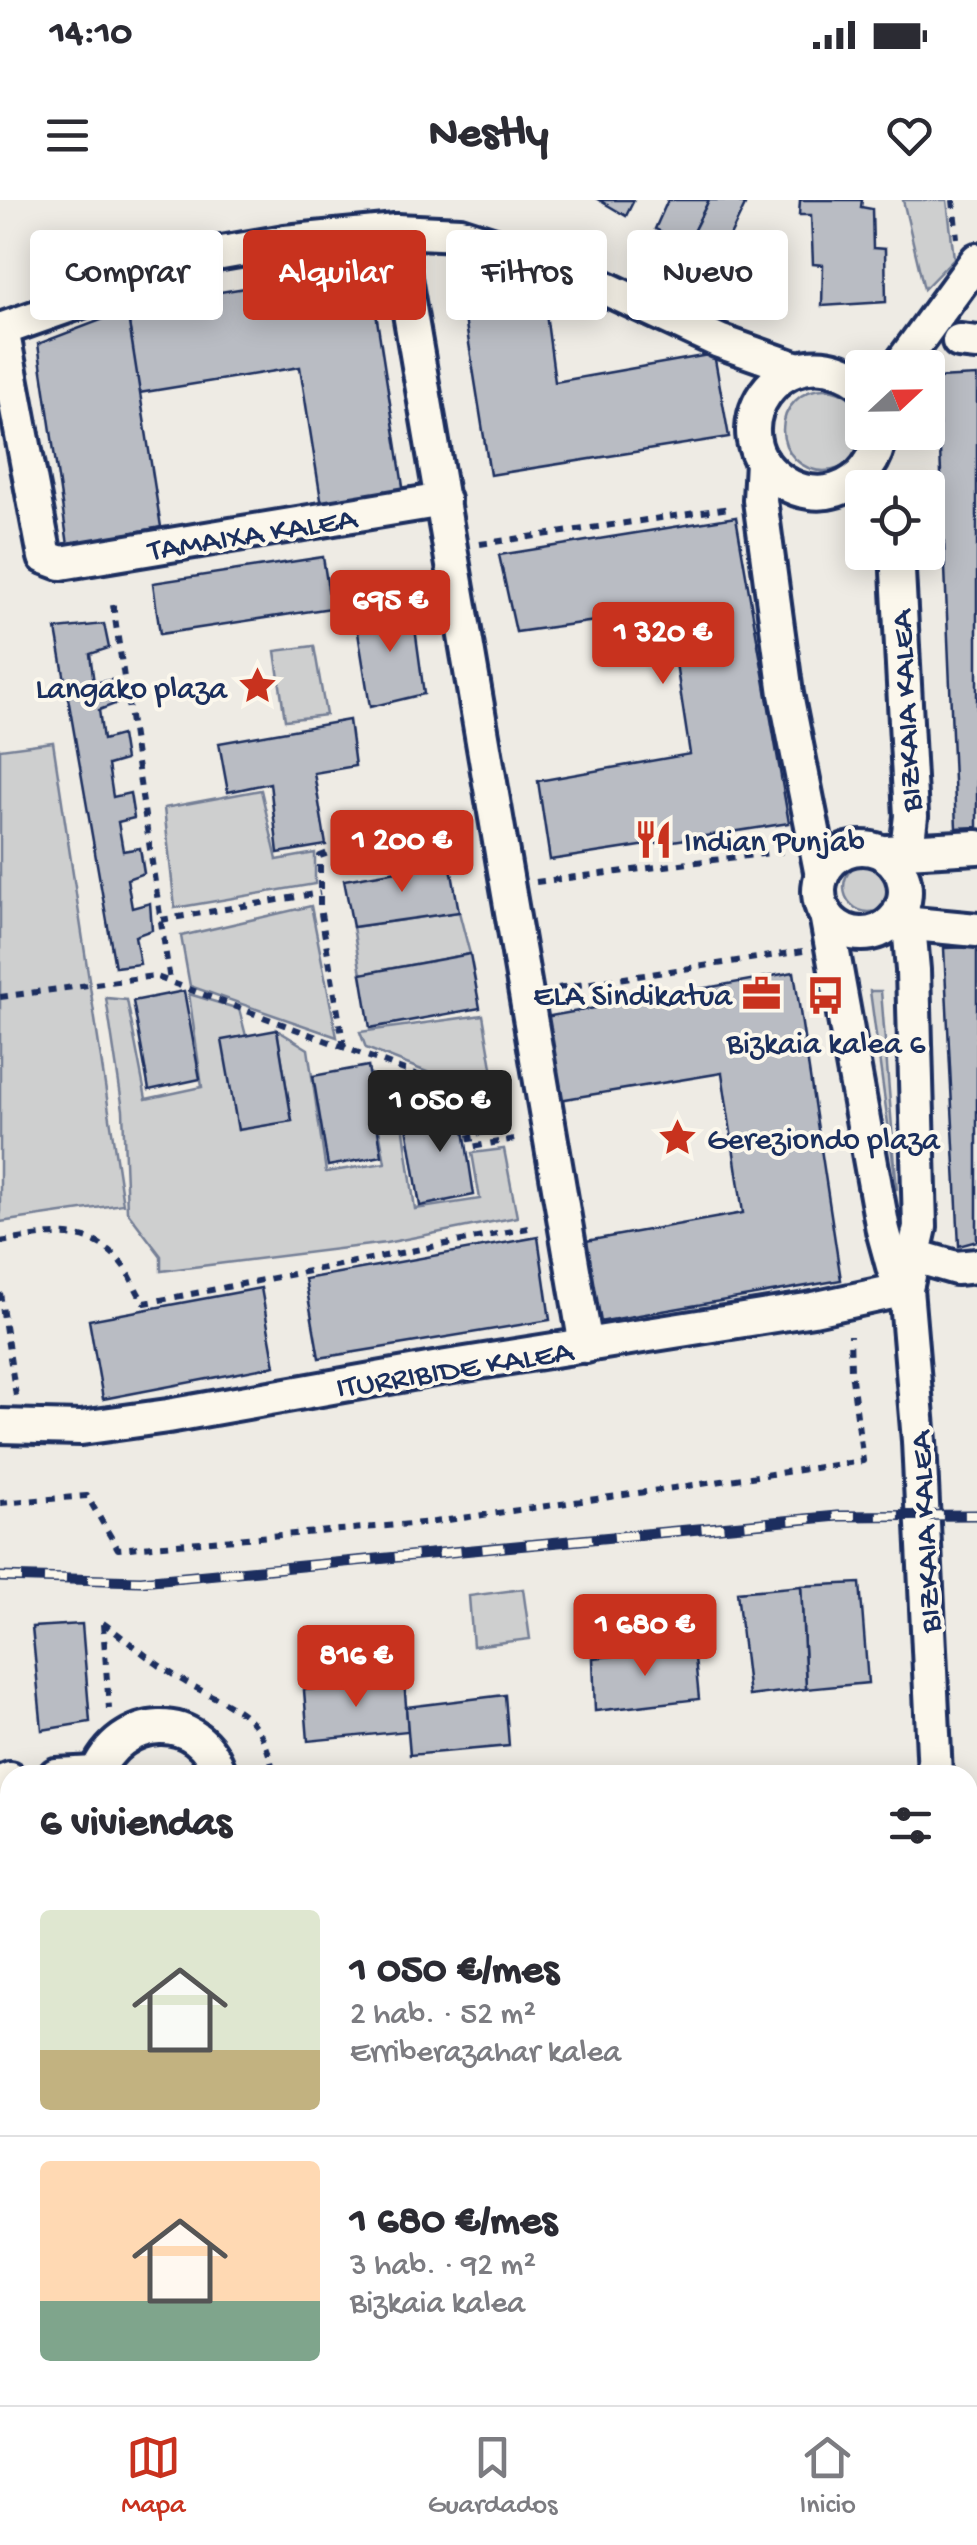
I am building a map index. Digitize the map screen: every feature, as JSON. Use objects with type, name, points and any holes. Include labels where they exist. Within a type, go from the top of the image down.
[{"type":"street","points":[[426,232],[460,234],[551,263],[719,341],[795,368]]},
{"type":"street","points":[[1,329],[216,254],[243,249]]},
{"type":"street","points":[[910,350],[977,260]]},
{"type":"street","points":[[411,320],[586,1346]]},
{"type":"street","name":"TAMAIXA KALEA","points":[[1,329],[46,557],[61,563],[442,500]]},
{"type":"street","points":[[897,350],[921,334]]},
{"type":"street","points":[[719,341],[746,381],[756,407]]},
{"type":"street","points":[[845,372],[832,366],[813,365],[795,368],[778,378],[756,407],[755,444],[774,477],[792,488],[812,493],[832,492],[850,484],[866,471],[876,450]]},
{"type":"street","points":[[762,461],[760,500],[786,694],[826,914],[834,924],[857,934],[870,933],[901,918],[977,930]]},
{"type":"street","name":"BIZKAIA KALEA","points":[[895,856],[910,816],[898,570]]},
{"type":"street","points":[[822,876],[840,854],[853,849],[895,856],[977,847]]},
{"type":"street","points":[[895,856],[904,879],[901,918]]},
{"type":"street","name":"BIZKAIA KALEA","points":[[826,914],[883,1230],[894,1270],[906,1290]]},
{"type":"street","name":"BIZKAIA KALEA","points":[[901,918],[914,970],[920,1227],[906,1290],[934,1765]]},
{"type":"street","points":[[915,1256],[956,1268],[977,1266]]},
{"type":"street","name":"ITURRIBIDE KALEA","points":[[9,1415],[81,1428],[168,1416],[906,1290]]},
{"type":"street","points":[[100,1765],[121,1738],[140,1729],[162,1726],[198,1740],[215,1765]]},
{"type":"path","points":[[465,546],[731,508]]},
{"type":"path","points":[[113,605],[170,983]]},
{"type":"path","points":[[344,1049],[320,892],[320,856],[364,840],[464,829]]},
{"type":"path","points":[[523,884],[788,851]]},
{"type":"path","points":[[161,920],[320,892]]},
{"type":"path","points":[[540,991],[804,950]]},
{"type":"path","points":[[0,998],[154,976],[462,1092],[472,1147],[514,1139]]},
{"type":"path","points":[[0,1242],[57,1234],[97,1240],[124,1268],[145,1303],[528,1228]]},
{"type":"path","points":[[0,1293],[9,1415]]},
{"type":"path","points":[[0,1504],[87,1496],[118,1549],[434,1522],[864,1461],[850,1335]]},
{"type":"path","points":[[109,1709],[104,1623],[186,1682],[225,1700],[254,1723],[272,1765]]},
{"type":"shaded area","points":[[903,200],[947,200],[954,258],[924,289]]},
{"type":"shaded area","points":[[808,392],[845,395],[845,450],[860,450],[840,468],[808,468],[786,446],[786,414]]},
{"type":"shaded area","points":[[314,646],[326,715],[285,720],[275,651]]},
{"type":"shaded area","points":[[53,742],[123,1204],[0,1222],[0,749]]},
{"type":"shaded area","points":[[261,790],[277,860],[315,853],[315,884],[175,908],[164,808]]},
{"type":"shaded area","points":[[869,862],[887,869],[894,887],[887,905],[869,912],[851,905],[844,887],[851,869]]},
{"type":"shaded area","points":[[311,906],[337,1037],[190,986],[181,936]]},
{"type":"shaded area","points":[[459,912],[470,954],[361,974],[353,927]]},
{"type":"shaded area","points":[[870,991],[881,991],[897,1190]]},
{"type":"shaded area","points":[[189,994],[239,1009],[246,1036],[238,1129],[292,1121],[277,1030],[308,1049],[326,1172],[385,1163],[369,1073],[398,1088],[415,1209],[480,1199],[472,1153],[504,1149],[517,1217],[386,1243],[161,1271],[161,1256],[127,1211],[123,1110],[106,998],[127,1000],[146,1099],[202,1087]]},
{"type":"shaded area","points":[[483,1015],[503,1131],[479,1135],[470,1089],[366,1048],[360,1032]]},
{"type":"shaded area","points":[[523,1589],[530,1639],[473,1646],[469,1596]]},
{"type":"building","points":[[599,200],[634,200],[626,216]]},
{"type":"building","points":[[668,200],[709,200],[694,230],[655,229]]},
{"type":"building","points":[[709,200],[735,200],[745,205],[733,230],[694,230]]},
{"type":"building","points":[[800,200],[862,200],[861,207],[872,209],[873,248],[885,249],[886,302],[822,306],[823,265],[813,264],[811,215],[799,215]]},
{"type":"building","points":[[243,288],[243,320],[377,320],[404,493],[322,506],[300,367],[139,393],[128,320],[223,320],[223,291]]},
{"type":"building","points":[[101,320],[129,320],[161,527],[68,545],[38,344]]},
{"type":"building","points":[[465,320],[547,320],[555,382],[714,354],[729,437],[490,475]]},
{"type":"building","points":[[977,376],[977,827],[956,828],[945,470],[941,470],[940,450],[945,450],[945,378]]},
{"type":"building","points":[[736,517],[789,823],[550,860],[538,781],[690,754],[668,611],[516,632],[499,555]]},
{"type":"building","points":[[323,557],[331,608],[160,634],[153,583]]},
{"type":"building","points":[[412,606],[424,694],[370,707],[355,614]]},
{"type":"building","points":[[104,624],[109,648],[90,654],[94,683],[111,680],[115,704],[99,710],[103,740],[121,735],[125,760],[108,765],[113,797],[130,793],[134,818],[118,822],[123,851],[140,848],[144,873],[127,879],[132,908],[150,903],[152,930],[135,936],[140,964],[115,967],[56,629]]},
{"type":"building","points":[[349,720],[355,766],[314,773],[326,845],[278,853],[270,783],[228,792],[219,743]]},
{"type":"building","points":[[450,862],[459,912],[353,927],[344,880]]},
{"type":"building","points":[[977,947],[977,1241],[959,1246],[944,948]]},
{"type":"building","points":[[470,954],[480,1008],[370,1028],[361,974]]},
{"type":"building","points":[[794,972],[841,1280],[599,1322],[586,1241],[743,1213],[722,1073],[559,1100],[545,1017]]},
{"type":"building","points":[[184,991],[200,1079],[149,1090],[133,1001]]},
{"type":"building","points":[[277,1030],[292,1121],[238,1130],[222,1040]]},
{"type":"building","points":[[368,1066],[382,1156],[328,1166],[313,1076]]},
{"type":"building","points":[[460,1104],[474,1195],[420,1206],[405,1114]]},
{"type":"building","points":[[538,1237],[550,1320],[319,1358],[305,1279]]},
{"type":"building","points":[[261,1288],[275,1366],[103,1399],[89,1320]]},
{"type":"building","points":[[860,1583],[868,1683],[806,1689],[801,1586]]},
{"type":"building","points":[[801,1586],[806,1689],[749,1696],[737,1592]]},
{"type":"building","points":[[82,1624],[90,1722],[42,1730],[32,1627]]},
{"type":"building","points":[[694,1648],[699,1699],[595,1711],[593,1658]]},
{"type":"building","points":[[404,1680],[408,1731],[308,1741],[304,1690]]},
{"type":"building","points":[[505,1695],[509,1746],[410,1755],[406,1707]]},
{"type":"railway","points":[[0,1577],[141,1581],[838,1516],[977,1515]]},
{"type":"place","name":"Langako plaza","points":[[257,686]]},
{"type":"place","name":"Indian Punjab","points":[[654,839]]},
{"type":"place","name":"ELA Sindikatua","points":[[762,993]]},
{"type":"place","name":"Bizkaia kalea 6","points":[[826,996]]},
{"type":"place","name":"Gereziondo plaza","points":[[677,1137]]}]
